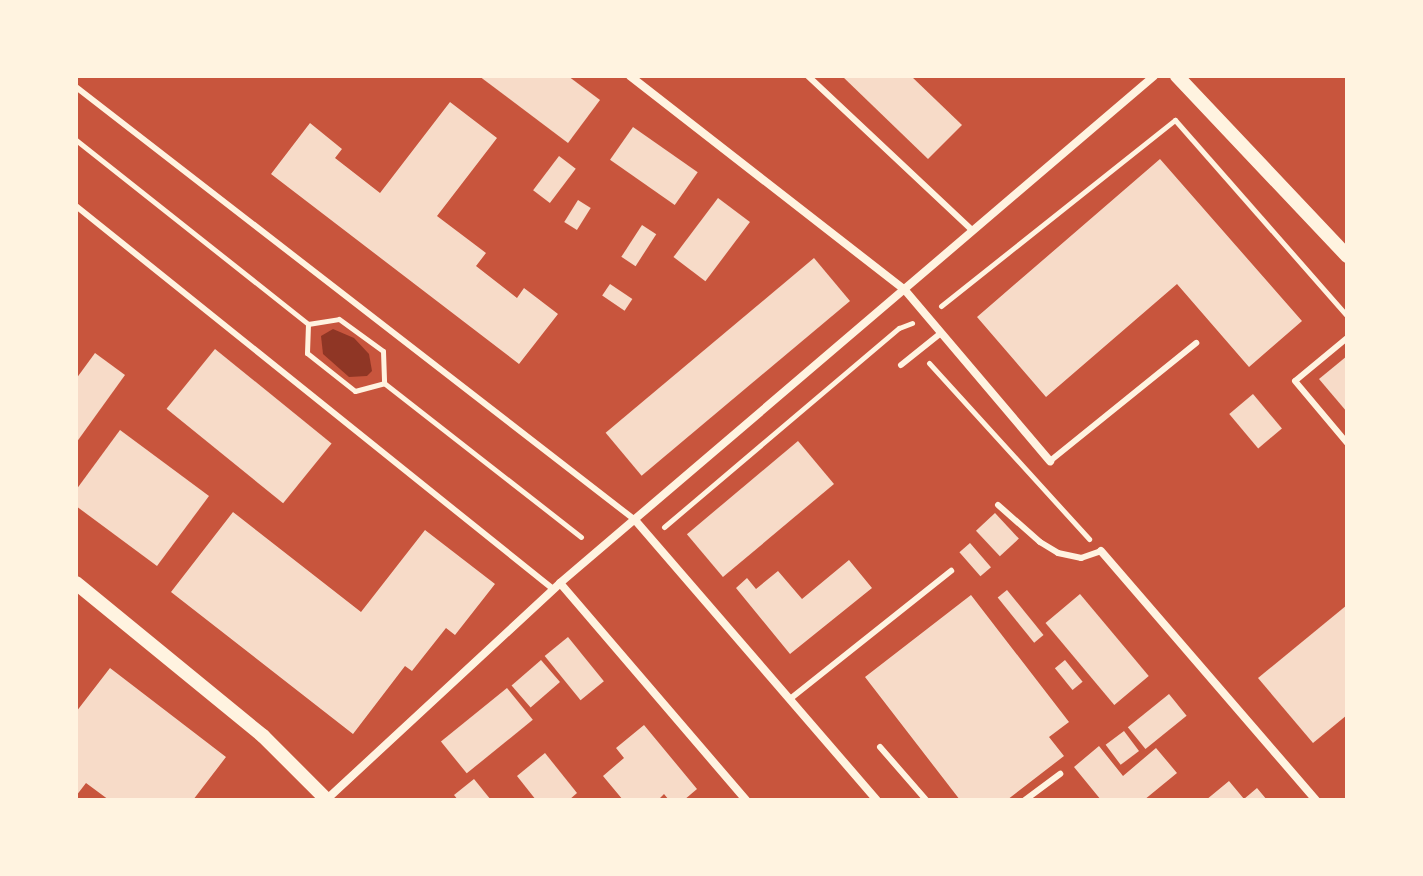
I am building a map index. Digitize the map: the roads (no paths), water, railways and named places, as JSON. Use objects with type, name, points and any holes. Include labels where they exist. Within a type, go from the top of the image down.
[{"type":"street","points":[[630,76],[904,289],[1050,461]]},
{"type":"street","points":[[76,583],[263,736],[327,800],[556,586],[1154,76]]},
{"type":"street","points":[[1177,76],[1347,256]]},
{"type":"street","points":[[635,520],[877,800]]},
{"type":"street","points":[[1101,551],[1316,800]]},
{"type":"street","points":[[556,586],[746,800]]},
{"type":"lane","points":[[808,76],[973,231]]},
{"type":"lane","points":[[76,87],[635,520]]},
{"type":"lane","points":[[76,206],[556,586]]},
{"type":"lane","points":[[901,365],[941,333]]},
{"type":"lane","points":[[1347,338],[1295,381],[1347,443]]},
{"type":"lane","points":[[1050,461],[1196,343]]},
{"type":"lane","points":[[998,505],[1040,542],[1058,553],[1081,558],[1101,551]]},
{"type":"lane","points":[[790,699],[951,571]]},
{"type":"lane","points":[[880,747],[926,800]]},
{"type":"lane","points":[[1025,800],[1060,774]]}]
